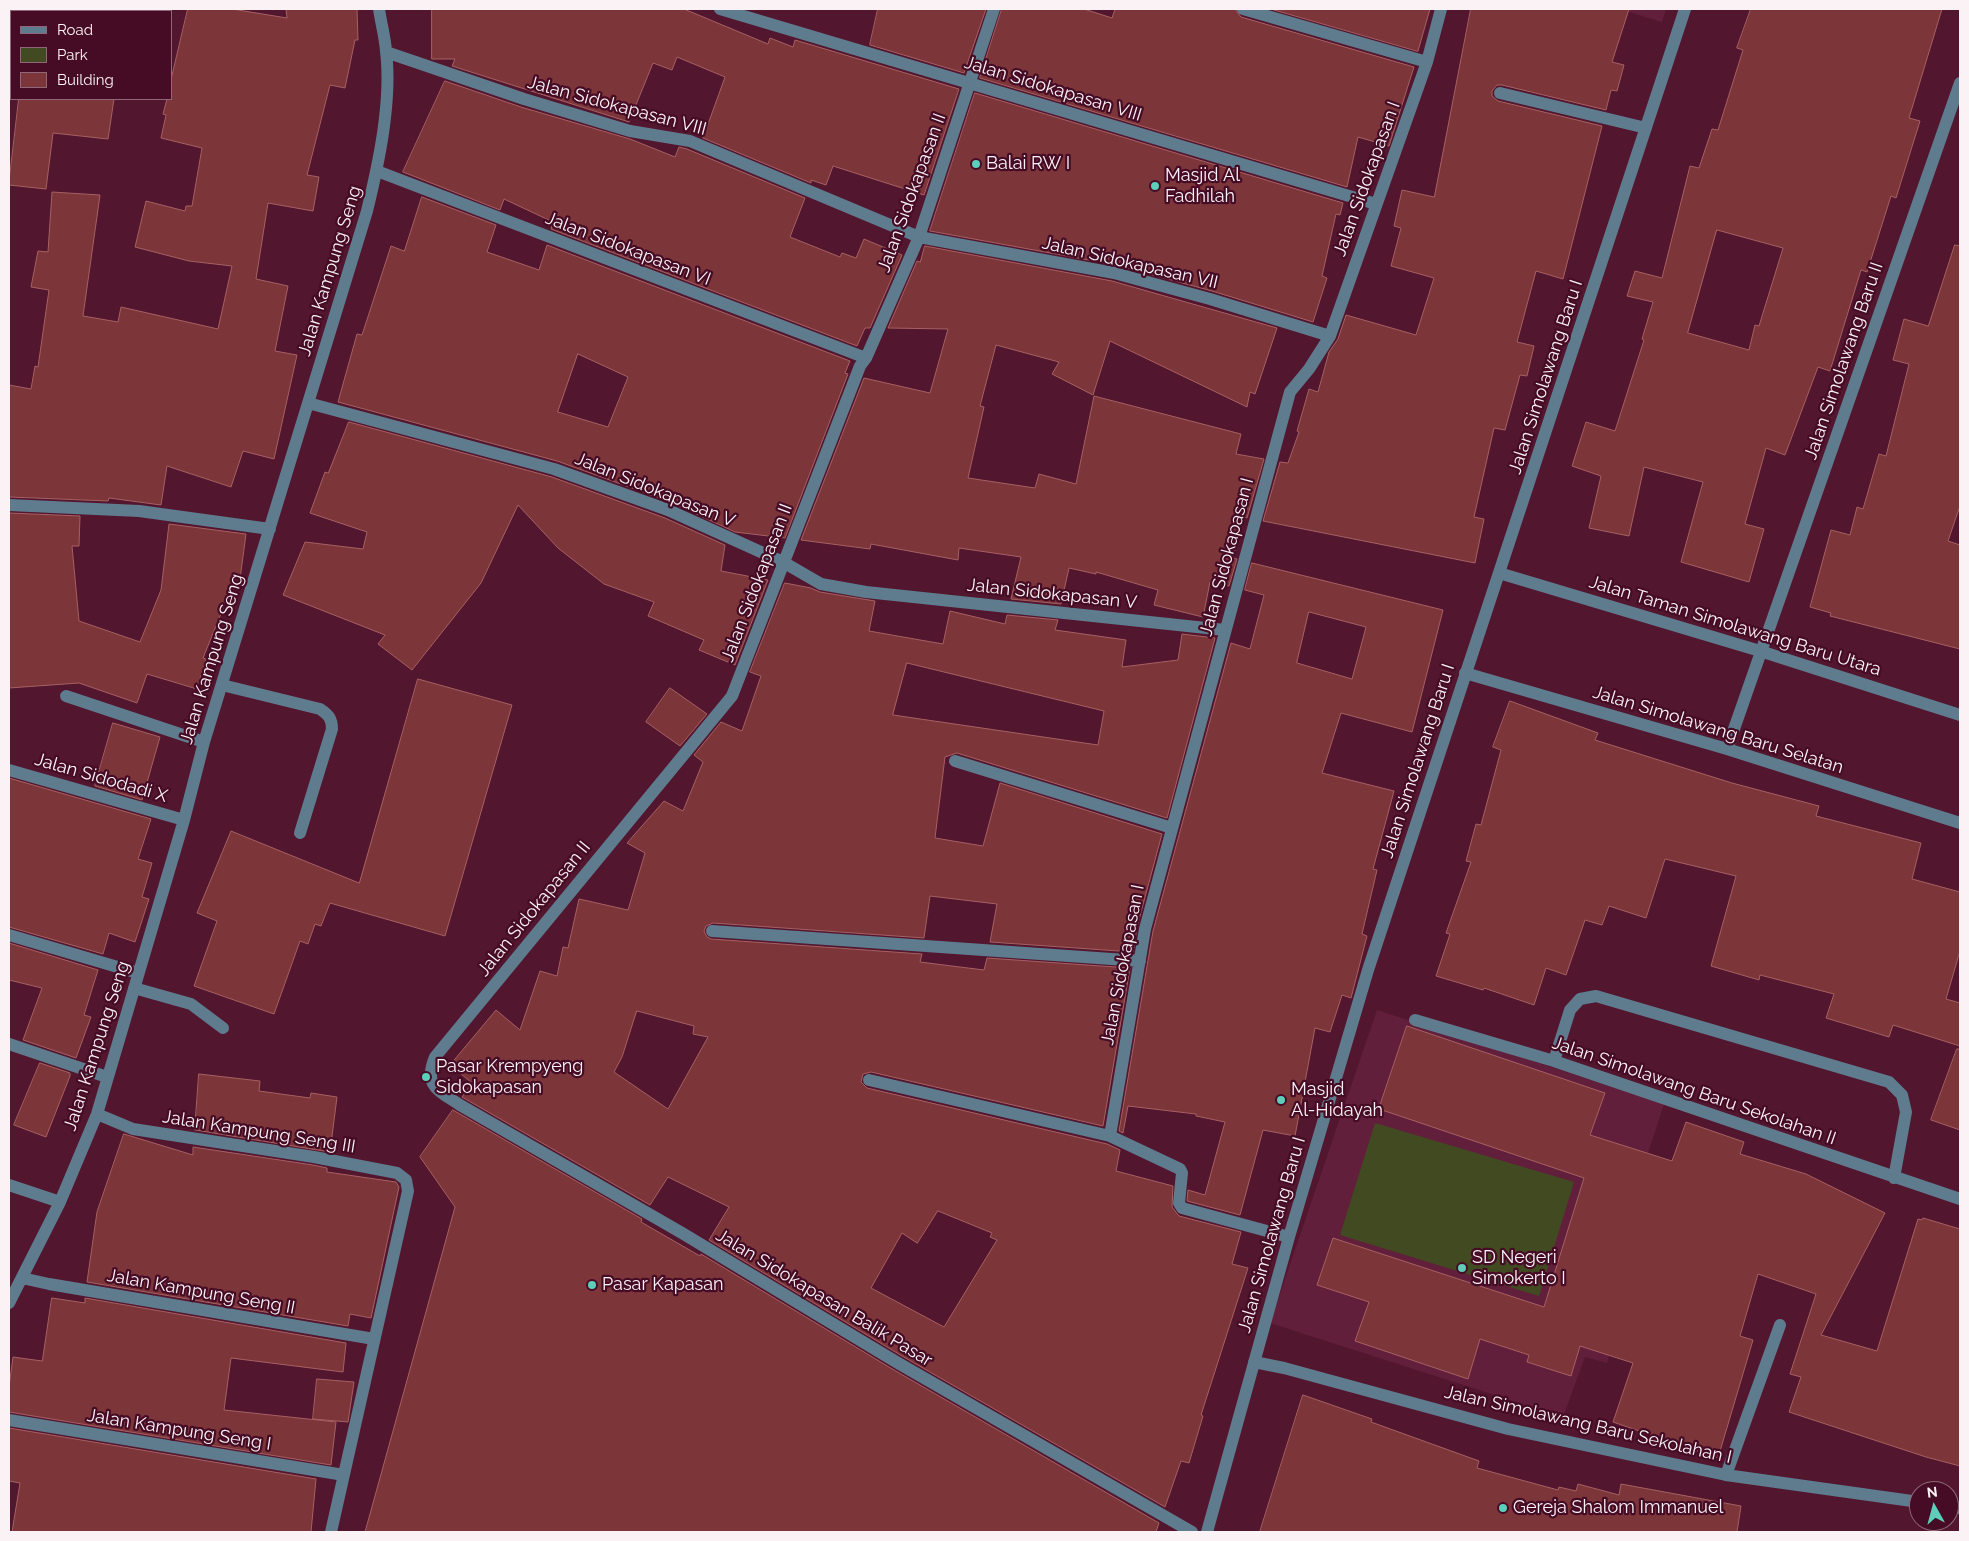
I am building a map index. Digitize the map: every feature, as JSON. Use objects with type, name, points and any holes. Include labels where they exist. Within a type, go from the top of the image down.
[{"type":"street","name":"Jalan Kampung Seng","points":[[9,1303],[60,1202],[97,1114],[184,820],[204,742],[367,211],[377,171],[386,95],[386,52],[379,9]]},
{"type":"street","name":"Jalan Sidokapasan VIII","points":[[720,9],[1376,204]]},
{"type":"street","name":"Jalan Sidokapasan II","points":[[440,1091],[432,1084],[430,1076],[435,1057],[732,696],[860,366],[866,358],[919,237],[994,9]]},
{"type":"street","points":[[1243,9],[1427,62]]},
{"type":"street","name":"Jalan Sidokapasan I","points":[[1110,1136],[1144,929],[1290,392],[1330,336],[1427,62],[1441,9]]},
{"type":"street","name":"Jalan Simolawang Baru I","points":[[1207,1532],[1289,1237],[1368,970],[1685,9]]},
{"type":"street","name":"Jalan Sidokapasan VIII","points":[[386,52],[524,99],[656,137],[690,142],[919,237]]},
{"type":"street","name":"Jalan Simolawang Baru II","points":[[1727,749],[1960,83]]},
{"type":"street","points":[[1500,93],[1646,128]]},
{"type":"street","name":"Jalan Sidokapasan VI","points":[[377,171],[866,358]]},
{"type":"street","name":"Jalan Sidokapasan VII","points":[[919,237],[1114,273],[1210,299],[1330,336]]},
{"type":"street","name":"Jalan Sidokapasan V","points":[[308,403],[554,469],[668,510],[783,562],[821,584],[866,592],[1226,630]]},
{"type":"street","points":[[9,505],[139,511],[270,530]]},
{"type":"street","name":"Jalan Taman Simolawang Baru Utara","points":[[1499,573],[1760,651],[1960,715]]},
{"type":"street","name":"Jalan Simolawang Baru Selatan","points":[[1465,673],[1727,749],[1960,823]]},
{"type":"street","points":[[222,685],[320,709],[328,714],[332,721],[332,729],[300,833]]},
{"type":"street","points":[[66,696],[204,742]]},
{"type":"street","points":[[955,761],[1172,828]]},
{"type":"street","name":"Jalan Sidodadi X","points":[[9,770],[184,820]]},
{"type":"street","points":[[712,931],[1140,961]]},
{"type":"street","points":[[9,934],[138,973]]},
{"type":"street","points":[[134,988],[191,1004],[223,1028]]},
{"type":"street","points":[[1554,1061],[1570,1010],[1580,1000],[1596,996],[1889,1082],[1902,1095],[1906,1112],[1894,1178]]},
{"type":"street","name":"Jalan Simolawang Baru Sekolahan II","points":[[1415,1020],[1554,1061],[1960,1199]]},
{"type":"street","points":[[9,1044],[108,1077]]},
{"type":"street","points":[[869,1080],[1110,1136],[1180,1169],[1182,1173],[1179,1203],[1182,1208],[1289,1237]]},
{"type":"street","name":"Jalan Sidokapasan Balik Pasar","points":[[440,1091],[898,1363],[1192,1532]]},
{"type":"street","name":"Jalan Kampung Seng III","points":[[97,1114],[133,1129],[314,1157],[397,1173],[406,1180],[408,1191],[374,1340]]},
{"type":"street","points":[[9,1184],[60,1202]]},
{"type":"street","name":"Jalan Kampung Seng II","points":[[22,1278],[374,1340]]},
{"type":"street","points":[[1726,1475],[1780,1325]]},
{"type":"street","points":[[331,1532],[374,1340]]},
{"type":"street","name":"Jalan Simolawang Baru Sekolahan I","points":[[1254,1362],[1284,1368],[1508,1429],[1726,1475],[1909,1501]]},
{"type":"street","name":"Jalan Kampung Seng I","points":[[9,1420],[344,1475]]},
{"type":"shaded area","points":[[1619,9],[1666,9],[1662,22]]},
{"type":"shaded area","name":"SD Negeri Simokerto I","points":[[1377,1010],[1664,1104],[1631,1205],[1652,1213],[1607,1363],[1585,1357],[1563,1417],[1270,1323]]},
{"type":"green space","points":[[1375,1123],[1574,1182],[1539,1296],[1340,1235]]},
{"type":"building","points":[[188,9],[232,9],[287,18],[286,9],[357,9],[358,40],[355,40],[345,88],[330,85],[307,175],[319,177],[313,211],[268,203],[256,279],[288,286],[275,351],[297,355],[274,459],[243,451],[231,487],[167,466],[161,505],[109,498],[108,501],[9,497],[9,385],[31,389],[35,366],[38,367],[49,290],[31,287],[38,251],[48,252],[52,192],[100,195],[83,316],[118,322],[121,307],[218,329],[232,266],[189,261],[135,247],[146,201],[185,211],[186,206],[192,206],[202,148],[161,138],[166,115],[163,114],[167,100],[172,100],[172,76]]},
{"type":"building","points":[[432,9],[684,9],[768,44],[770,38],[793,47],[795,40],[959,89],[924,195],[833,166],[826,185],[811,180],[811,183],[703,138],[725,77],[677,57],[672,70],[653,63],[629,122],[452,66],[455,59],[432,59]]},
{"type":"building","points":[[878,9],[986,9],[964,73],[870,45]]},
{"type":"building","points":[[1002,9],[1084,9],[1112,18],[1115,9],[1235,9],[1241,17],[1414,67],[1389,146],[1358,137],[1347,187],[980,78]]},
{"type":"building","points":[[1271,9],[1430,9],[1418,51]]},
{"type":"building","points":[[1471,9],[1629,9],[1612,62],[1624,65],[1617,91],[1611,90],[1606,110],[1502,85],[1497,85],[1492,91],[1492,96],[1498,101],[1602,126],[1563,279],[1536,271],[1517,342],[1534,346],[1527,376],[1520,375],[1505,430],[1494,428],[1474,517],[1484,519],[1475,563],[1263,521],[1280,462],[1288,463],[1299,432],[1297,431],[1309,389],[1318,392],[1329,352],[1338,339],[1346,315],[1416,335],[1434,278],[1391,266],[1401,228],[1394,226],[1402,190],[1434,197]]},
{"type":"building","points":[[1751,9],[1942,9],[1909,118],[1920,121],[1896,198],[1891,196],[1867,272],[1861,270],[1830,371],[1818,367],[1785,455],[1766,448],[1745,524],[1764,529],[1749,582],[1681,562],[1703,482],[1644,467],[1629,536],[1589,528],[1601,476],[1572,466],[1586,422],[1615,431],[1644,340],[1642,339],[1653,302],[1627,296],[1635,271],[1662,278],[1690,166],[1699,168],[1712,129],[1718,130],[1743,50],[1737,48]],"holes":[[[1717,230],[1783,248],[1759,326],[1755,325],[1749,350],[1688,333]]]},
{"type":"building","points":[[445,81],[521,107],[630,139],[675,157],[679,147],[687,149],[805,198],[790,237],[840,257],[842,253],[856,258],[864,239],[902,255],[870,328],[865,328],[857,346],[551,229],[553,222],[504,199],[500,210],[403,172]]},
{"type":"building","points":[[975,93],[1343,203],[1340,215],[1336,214],[1322,276],[1327,278],[1313,322],[1212,291],[1116,265],[930,231]]},
{"type":"building","points":[[19,100],[114,100],[108,139],[53,133],[46,189],[9,185]]},
{"type":"building","points":[[422,197],[496,225],[487,252],[539,270],[547,245],[850,361],[845,373],[848,374],[785,538],[735,532],[671,502],[557,461],[338,402],[357,334],[362,335],[391,246],[404,251]],"holes":[[[578,354],[628,377],[608,427],[558,412]]]},
{"type":"building","points":[[1955,245],[1960,246],[1960,506],[1948,541],[1960,545],[1960,649],[1830,616],[1831,613],[1810,607],[1831,530],[1850,535],[1857,507],[1863,509],[1879,454],[1886,456],[1909,364],[1893,360],[1904,319],[1928,326]]},
{"type":"building","points":[[925,246],[1112,281],[1277,328],[1255,394],[1250,392],[1247,407],[1110,341],[1093,395],[1052,374],[1059,362],[996,345],[980,406],[984,407],[968,478],[1035,488],[1039,474],[1076,484],[1094,396],[1241,434],[1236,454],[1264,459],[1247,518],[1242,517],[1233,558],[1237,559],[1229,586],[1210,582],[1203,617],[1154,605],[1158,590],[1096,572],[1096,574],[1069,568],[1061,604],[1011,599],[1021,557],[959,548],[958,560],[871,544],[870,549],[801,540],[864,378],[930,393],[948,329],[888,328],[917,261],[920,262]]},
{"type":"building","points":[[349,422],[552,477],[665,518],[725,545],[721,571],[768,580],[735,665],[699,650],[704,640],[648,616],[654,602],[604,584],[558,548],[518,505],[481,583],[412,670],[378,644],[385,635],[283,595],[305,542],[363,549],[367,532],[310,513],[325,472],[328,473]]},
{"type":"building","points":[[9,513],[80,516],[79,546],[72,546],[79,621],[140,642],[161,590],[169,524],[246,534],[240,579],[236,577],[203,658],[206,659],[197,689],[147,674],[137,703],[79,683],[9,688]]},
{"type":"building","points":[[1252,563],[1443,610],[1412,732],[1341,713],[1322,773],[1394,791],[1373,869],[1377,870],[1362,934],[1367,936],[1351,998],[1342,995],[1330,1032],[1315,1028],[1295,1136],[1263,1130],[1240,1215],[1187,1201],[1188,1190],[1205,1195],[1225,1122],[1196,1116],[1196,1114],[1128,1106],[1123,1133],[1119,1131],[1153,931],[1231,643],[1250,649],[1264,595],[1245,590]],"holes":[[[1309,612],[1366,627],[1352,679],[1297,663]]]},
{"type":"building","points":[[785,583],[811,588],[820,592],[875,601],[869,631],[943,644],[950,611],[1005,624],[1007,615],[1058,620],[1055,630],[1126,640],[1122,667],[1178,660],[1182,634],[1215,638],[1167,818],[957,753],[945,757],[935,838],[983,846],[1000,783],[1162,834],[1137,927],[1133,952],[990,942],[997,904],[930,896],[924,938],[713,923],[706,926],[704,931],[707,937],[711,939],[922,954],[920,962],[984,970],[987,958],[1130,968],[1103,1126],[871,1072],[863,1074],[861,1082],[867,1088],[1107,1144],[1120,1150],[1116,1171],[1173,1186],[1172,1207],[1179,1216],[1241,1232],[1232,1264],[1248,1268],[1201,1415],[1203,1416],[1189,1463],[1181,1461],[1165,1507],[902,1356],[709,1240],[729,1207],[668,1177],[650,1205],[462,1097],[472,1083],[450,1065],[496,1010],[520,1030],[540,971],[557,976],[563,947],[568,948],[579,899],[628,910],[645,853],[627,843],[664,801],[683,811],[703,762],[694,755],[721,722],[742,731],[761,676],[750,672]],"holes":[[[907,663],[1104,711],[1098,745],[893,715]],[[637,1011],[694,1026],[693,1034],[708,1037],[668,1109],[614,1072],[622,1057]],[[938,1211],[992,1233],[990,1237],[997,1240],[944,1327],[871,1288],[902,1233],[917,1243]]]},
{"type":"building","points":[[418,679],[512,705],[445,936],[330,903],[321,926],[315,924],[308,944],[300,941],[274,1014],[194,986],[217,921],[197,913],[231,831],[359,883]]},
{"type":"building","points":[[670,688],[707,714],[680,746],[646,722]]},
{"type":"building","points":[[1510,701],[1598,733],[1595,740],[1732,783],[1819,806],[1816,816],[1921,843],[1912,879],[1960,892],[1960,951],[1946,999],[1960,1003],[1960,1046],[1893,1025],[1889,1037],[1826,1018],[1834,994],[1760,975],[1759,980],[1711,966],[1736,876],[1665,859],[1646,918],[1609,906],[1602,925],[1585,920],[1566,975],[1546,968],[1534,1005],[1484,988],[1483,990],[1436,976],[1450,934],[1446,933],[1471,862],[1466,861],[1476,824],[1481,825],[1501,750],[1493,747]]},
{"type":"building","points":[[113,723],[160,737],[142,800],[95,786]]},
{"type":"building","points":[[9,778],[151,819],[138,859],[152,863],[142,897],[149,899],[135,942],[109,933],[103,954],[9,927]]},
{"type":"building","points":[[9,943],[98,970],[84,1015],[91,1017],[76,1058],[23,1040],[42,988],[9,980]]},
{"type":"building","points":[[1407,1026],[1605,1093],[1590,1135],[1672,1161],[1686,1122],[1744,1142],[1740,1154],[1806,1174],[1885,1213],[1821,1335],[1877,1351],[1918,1219],[1922,1220],[1923,1218],[1960,1229],[1960,1466],[1926,1457],[1789,1412],[1801,1377],[1790,1374],[1816,1294],[1758,1274],[1740,1336],[1753,1340],[1718,1458],[1613,1422],[1633,1363],[1580,1346],[1571,1376],[1527,1362],[1529,1355],[1480,1339],[1468,1379],[1355,1341],[1369,1302],[1317,1285],[1333,1238],[1544,1307],[1584,1178],[1379,1109]]},
{"type":"building","points":[[1957,1049],[1960,1049],[1960,1130],[1931,1120]]},
{"type":"building","points":[[40,1063],[70,1073],[46,1137],[14,1125]]},
{"type":"building","points":[[199,1074],[260,1081],[259,1091],[310,1098],[311,1093],[337,1097],[330,1152],[195,1130]]},
{"type":"building","name":"Pasar Kapasan","points":[[453,1110],[642,1219],[641,1222],[700,1256],[701,1254],[894,1370],[1159,1523],[1156,1532],[365,1532],[455,1207],[420,1157]]},
{"type":"building","points":[[124,1134],[193,1155],[193,1147],[313,1165],[327,1168],[327,1172],[396,1182],[399,1187],[371,1318],[350,1314],[348,1326],[87,1282],[97,1212]]},
{"type":"building","points":[[52,1298],[85,1303],[85,1298],[346,1343],[343,1372],[231,1358],[224,1410],[336,1422],[331,1465],[9,1412],[9,1387],[13,1357],[42,1361]]},
{"type":"building","points":[[317,1379],[354,1382],[348,1422],[313,1419]]},
{"type":"building","points":[[1303,1395],[1372,1419],[1371,1422],[1479,1461],[1477,1468],[1558,1490],[1559,1487],[1576,1491],[1578,1484],[1619,1495],[1621,1484],[1741,1506],[1737,1532],[1260,1532]]},
{"type":"building","points":[[9,1428],[316,1479],[311,1532],[12,1532],[20,1483],[9,1481]]},
{"type":"place","name":"Balai RW I","points":[[976,164]]},
{"type":"place","name":"Masjid Al Fadhilah","points":[[1155,186]]},
{"type":"place","name":"Pasar Krempyeng Sidokapasan","points":[[426,1077]]},
{"type":"place","name":"Masjid Al-Hidayah","points":[[1281,1100]]},
{"type":"place","name":"SD Negeri Simokerto I","points":[[1462,1268]]},
{"type":"place","name":"Pasar Kapasan","points":[[592,1285]]},
{"type":"place","name":"Gereja Shalom Immanuel","points":[[1503,1508]]}]
